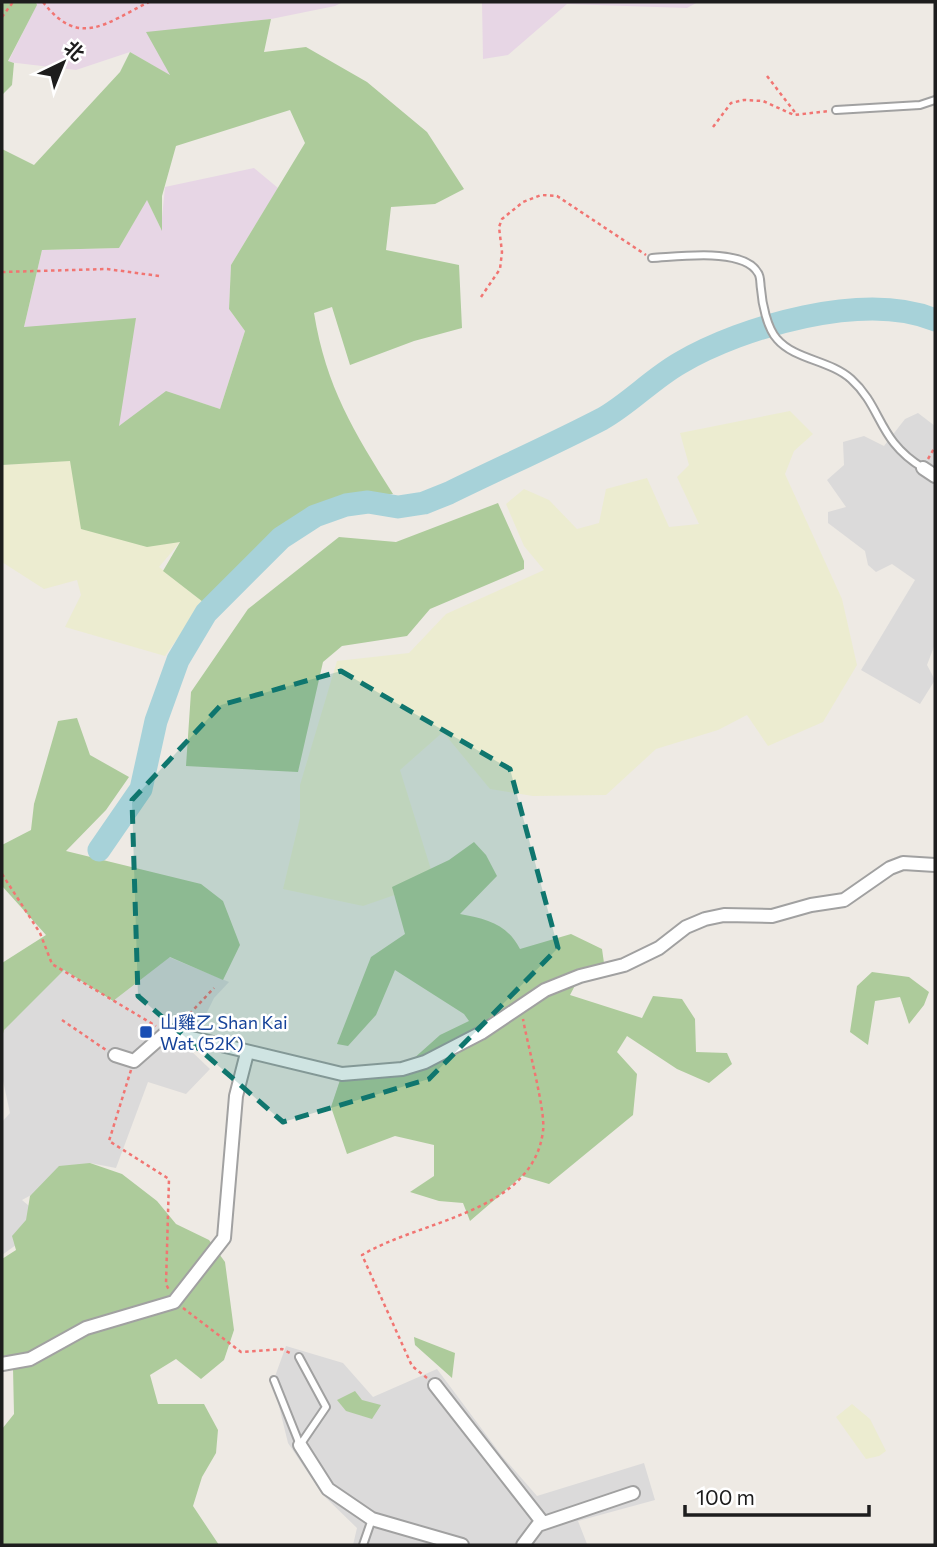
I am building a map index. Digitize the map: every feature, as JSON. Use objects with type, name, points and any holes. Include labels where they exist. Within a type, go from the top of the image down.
[{"type":"street","points":[[923,468],[935,476]]},
{"type":"street","points":[[115,1055],[134,1060],[167,1032],[247,1054],[342,1074],[383,1073],[425,1062],[481,1033],[545,990],[580,976],[624,965],[659,948],[686,927],[705,919],[723,915],[772,916],[811,905],[844,901],[890,868],[903,863],[935,865]]},
{"type":"street","points":[[2,1364],[30,1359],[86,1328],[174,1302],[224,1238],[236,1096],[247,1054]]},
{"type":"street","points":[[435,1385],[543,1523]]},
{"type":"street","points":[[300,1446],[328,1489],[372,1519],[462,1545]]},
{"type":"street","points":[[523,1545],[532,1530],[543,1523],[634,1493]]},
{"type":"lane","points":[[836,110],[919,105],[935,100]]},
{"type":"lane","points":[[652,258],[714,256],[736,259],[750,265],[759,274],[762,301],[775,338],[786,348],[832,365],[851,379],[864,393],[891,443],[902,456],[923,468]]},
{"type":"lane","points":[[299,1357],[326,1407],[300,1446]]},
{"type":"lane","points":[[274,1380],[300,1446]]},
{"type":"lane","points":[[363,1545],[372,1519]]},
{"type":"path","points":[[2,17],[13,2]]},
{"type":"path","points":[[43,2],[65,26],[79,29],[101,26],[149,2]]},
{"type":"path","points":[[767,76],[797,115]]},
{"type":"path","points":[[713,127],[731,103],[744,100],[763,101],[797,115],[836,110]]},
{"type":"path","points":[[481,297],[500,269],[502,252],[499,227],[502,219],[523,202],[541,195],[557,196],[652,258]]},
{"type":"path","points":[[2,272],[107,269],[159,276]]},
{"type":"path","points":[[2,874],[40,933],[52,964],[167,1032],[179,1025],[214,988]]},
{"type":"path","points":[[435,1385],[412,1366],[362,1255],[385,1241],[487,1205],[531,1168],[544,1129],[521,1008]]},
{"type":"path","points":[[62,1020],[115,1055]]},
{"type":"path","points":[[134,1060],[109,1141],[169,1179],[166,1284],[174,1302],[241,1352],[282,1349],[299,1357]]},
{"type":"highlighted area","points":[[341,671],[510,769],[558,948],[429,1079],[283,1122],[138,996],[132,800],[221,705]]},
{"type":"shaded area","points":[[38,2],[343,2],[271,19],[154,32],[171,76],[130,52],[76,70],[8,62]]},
{"type":"shaded area","points":[[482,2],[698,2],[687,8],[567,4],[508,55],[483,59]]},
{"type":"shaded area","points":[[254,168],[278,188],[231,265],[229,309],[245,331],[220,409],[166,392],[119,427],[24,327],[42,250],[119,248],[147,199],[161,229],[165,187]]},
{"type":"shaded area","points":[[918,413],[935,426],[935,644],[927,665],[935,680],[920,704],[861,670],[915,580],[892,564],[876,572],[868,565],[865,551],[828,523],[828,512],[846,507],[827,480],[844,465],[843,442],[864,436],[884,446],[905,419]]},
{"type":"shaded area","points":[[159,953],[229,982],[214,998],[189,1049],[210,1069],[186,1094],[148,1082],[116,1168],[90,1163],[22,1200],[48,1222],[2,1255],[2,1122],[10,1113],[2,1076],[2,1034],[8,1021],[64,970],[112,1001]]},
{"type":"shaded area","points":[[286,1346],[343,1363],[373,1397],[437,1369],[502,1456],[537,1496],[644,1463],[655,1500],[578,1521],[587,1544],[585,1545],[353,1545],[357,1528],[322,1494],[288,1443],[273,1382]]},
{"type":"green space","points":[[2,2],[36,2],[37,5],[8,61],[14,63],[12,85],[2,95]]},
{"type":"green space","points":[[271,19],[264,52],[306,47],[367,82],[427,132],[464,189],[435,204],[391,207],[386,250],[459,265],[462,328],[414,341],[350,365],[332,307],[314,313],[326,364],[343,408],[393,494],[321,504],[203,602],[163,571],[180,542],[147,547],[81,529],[70,461],[2,465],[2,149],[34,165],[120,72],[130,52],[170,75],[146,32]],"holes":[[[290,110],[305,143],[231,265],[229,309],[245,331],[220,409],[166,391],[119,426],[136,318],[24,327],[42,250],[119,248],[147,200],[162,231],[162,196],[176,146]]]},
{"type":"green space","points":[[790,411],[813,434],[794,451],[785,474],[842,599],[857,665],[823,722],[768,746],[747,715],[718,730],[656,749],[606,795],[533,796],[490,789],[443,732],[400,770],[433,876],[409,890],[363,906],[283,889],[300,818],[300,785],[337,661],[409,653],[446,614],[544,570],[524,546],[506,504],[524,489],[549,500],[577,529],[599,523],[606,489],[647,478],[669,527],[699,524],[677,477],[689,465],[680,433]]},
{"type":"green space","points":[[70,460],[187,534],[159,567],[203,602],[165,656],[65,627],[81,595],[77,580],[44,589],[2,562],[2,465]]},
{"type":"green space","points":[[498,503],[524,561],[524,569],[430,609],[407,636],[342,646],[323,662],[298,772],[186,766],[191,692],[248,609],[339,537],[396,542]]},
{"type":"green space","points":[[77,718],[90,755],[129,777],[106,810],[66,851],[201,884],[223,901],[240,945],[223,980],[170,957],[113,1001],[64,970],[4,1030],[2,1037],[2,963],[46,935],[2,886],[2,845],[31,830],[34,804],[58,721]]},
{"type":"green space","points":[[474,842],[486,855],[497,876],[460,914],[479,918],[502,928],[520,949],[571,934],[602,949],[605,970],[580,976],[570,995],[642,1018],[653,996],[682,999],[695,1019],[696,1052],[727,1053],[732,1064],[709,1083],[677,1069],[627,1036],[617,1052],[637,1074],[633,1115],[549,1184],[522,1176],[470,1221],[463,1203],[439,1201],[410,1192],[434,1176],[434,1145],[395,1136],[347,1154],[331,1107],[342,1074],[412,1060],[440,1035],[469,1021],[464,1014],[395,970],[376,1015],[348,1046],[337,1044],[371,957],[405,934],[392,887],[449,860]]},
{"type":"green space","points":[[872,972],[909,977],[929,992],[924,1005],[909,1024],[900,997],[875,1001],[868,1045],[850,1032],[857,986]]},
{"type":"green space","points":[[90,1163],[122,1174],[157,1201],[176,1224],[209,1240],[225,1262],[234,1330],[224,1360],[201,1379],[176,1359],[150,1375],[158,1404],[204,1404],[218,1430],[216,1453],[202,1477],[193,1506],[219,1545],[2,1545],[2,1429],[14,1414],[13,1368],[2,1369],[2,1259],[16,1250],[12,1236],[26,1220],[30,1196],[59,1166]]},
{"type":"green space","points":[[414,1337],[455,1353],[452,1378],[415,1345]]},
{"type":"green space","points":[[355,1391],[362,1400],[381,1405],[372,1419],[346,1411],[337,1400]]},
{"type":"green space","points":[[852,1404],[870,1419],[886,1451],[879,1456],[866,1459],[836,1417]]},
{"type":"waterway","points":[[99,850],[141,789],[156,721],[178,660],[206,613],[281,538],[315,516],[346,505],[368,502],[398,507],[424,503],[449,493],[602,419],[660,376],[706,349],[770,325],[840,311],[874,309],[907,312],[935,320]]},
{"type":"place","name":"山雞乙 Shan Kai Wat (52K)","points":[[146,1032]]}]
